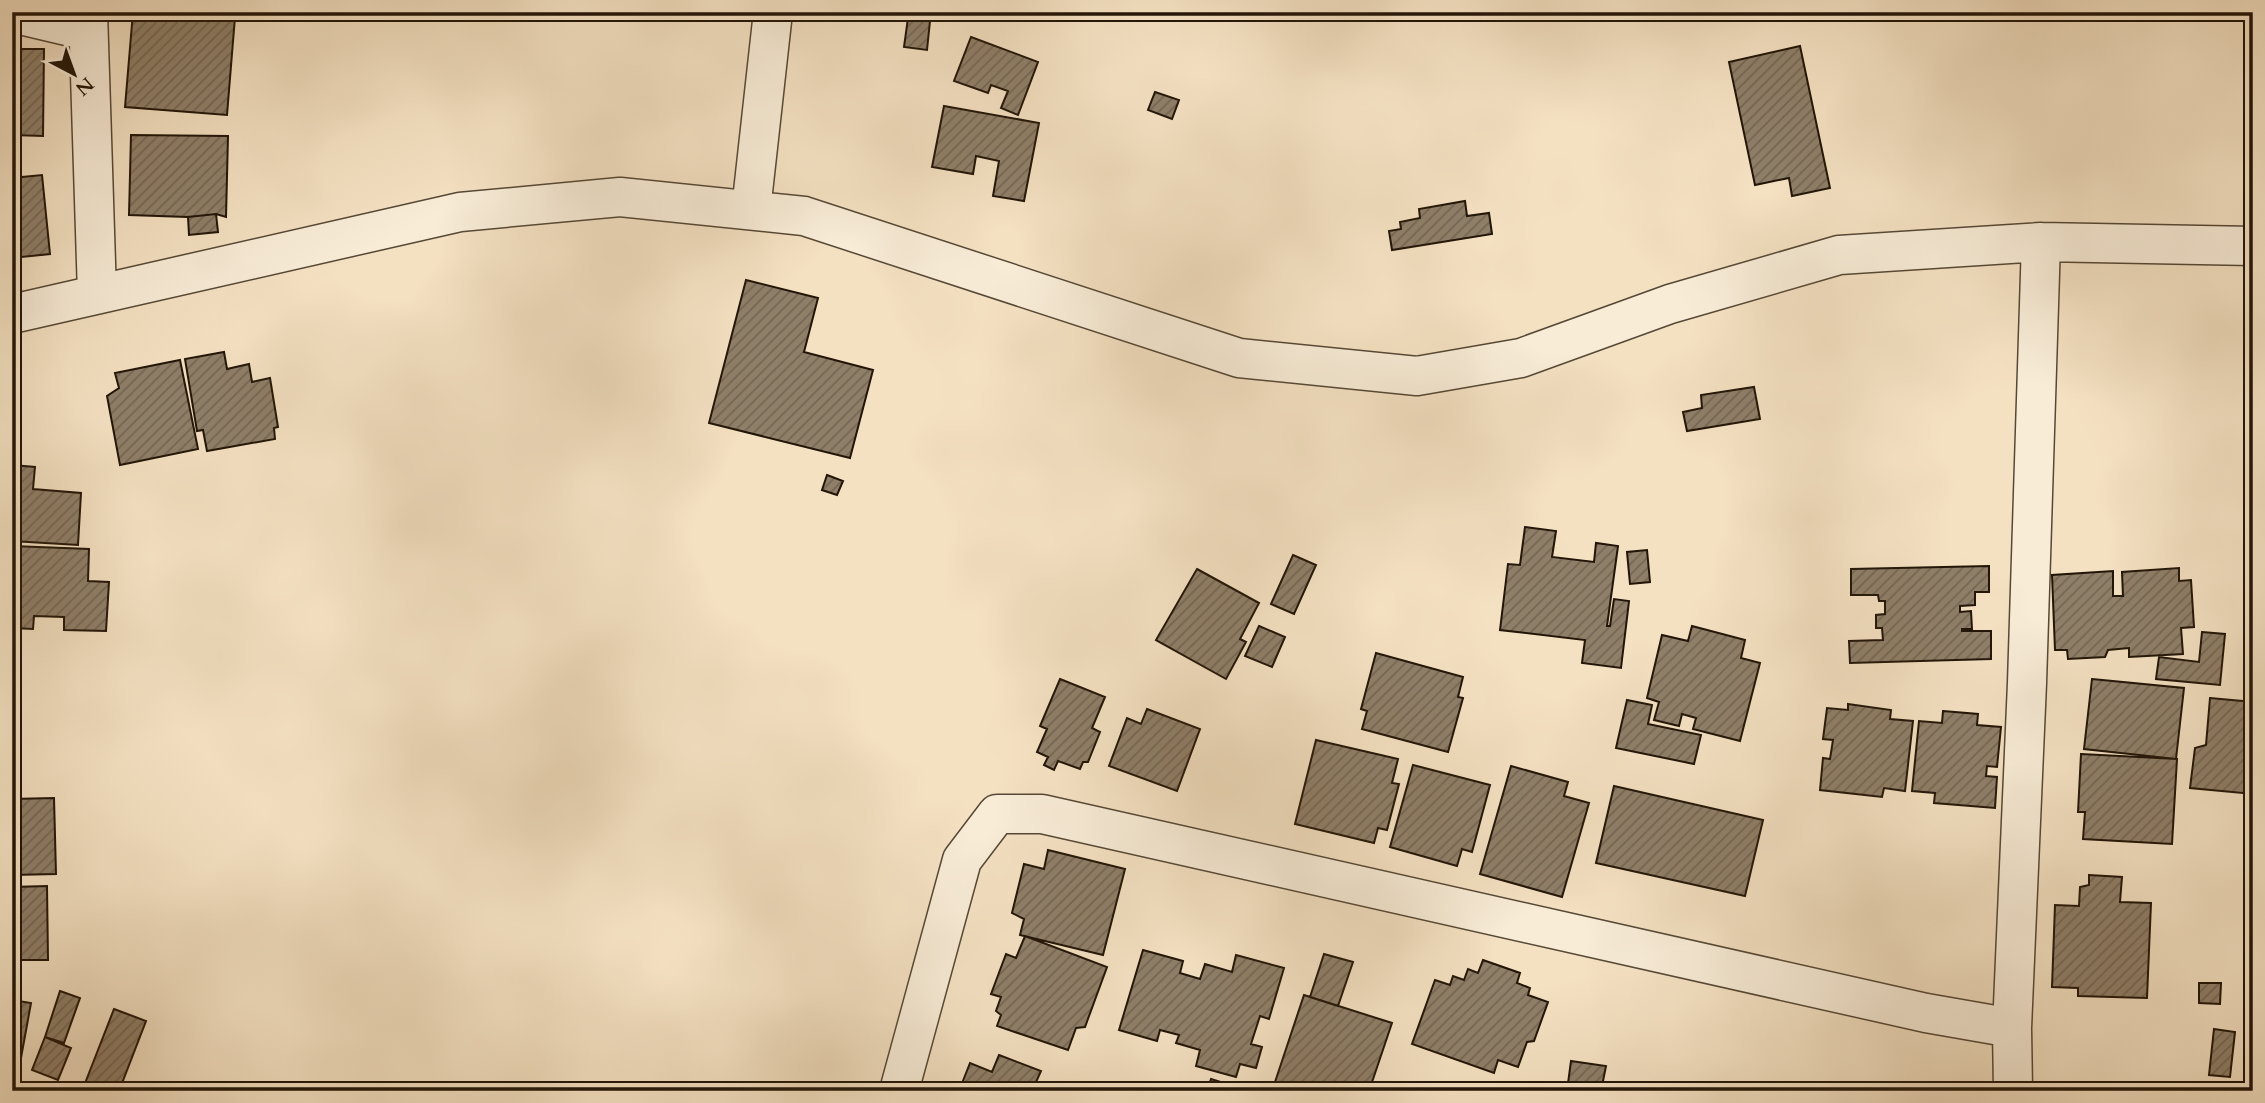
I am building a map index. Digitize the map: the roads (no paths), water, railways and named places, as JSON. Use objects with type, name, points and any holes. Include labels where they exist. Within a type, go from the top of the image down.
[{"type":"street","points":[[751,210],[773,12]]},
{"type":"street","points":[[12,13],[88,22],[97,294]]},
{"type":"street","points":[[12,314],[460,212],[620,197],[804,216],[1239,358],[1417,376],[1521,358],[1670,304],[1839,255],[2041,242],[2253,246]]},
{"type":"street","points":[[2013,1091],[2012,1028],[2028,669],[2041,242]]},
{"type":"street","points":[[899,1091],[962,860],[998,814],[1042,814],[1926,1013],[2012,1028]]}]
